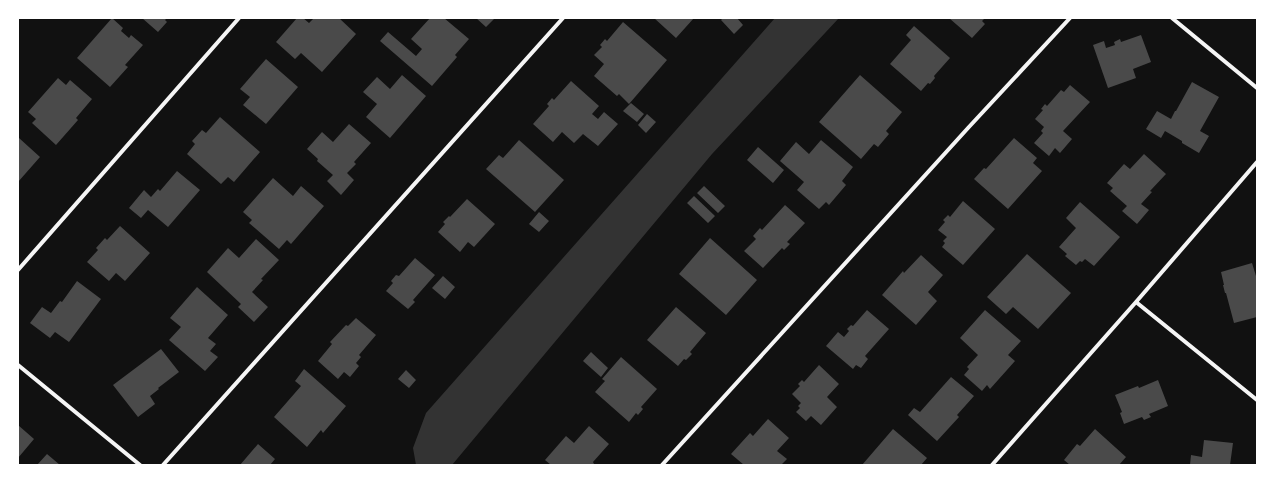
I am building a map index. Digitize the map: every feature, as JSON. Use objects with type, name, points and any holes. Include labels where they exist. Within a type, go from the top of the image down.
[{"type":"street","points":[[18,270],[239,18]]},
{"type":"street","points":[[163,465],[563,18]]},
{"type":"street","points":[[662,465],[1070,18]]},
{"type":"street","points":[[1172,18],[1257,88]]},
{"type":"street","points":[[992,465],[1257,162]]},
{"type":"street","points":[[1136,302],[1257,400]]},
{"type":"street","points":[[18,365],[140,465]]},
{"type":"shaded area","points":[[775,18],[839,18],[712,154],[452,465],[416,465],[413,448],[426,413]]},
{"type":"building","points":[[112,18],[123,28],[121,31],[129,38],[131,35],[143,45],[125,65],[128,67],[110,87],[77,58]]},
{"type":"building","points":[[142,18],[167,18],[165,20],[167,22],[158,32]]},
{"type":"building","points":[[297,18],[303,18],[309,23],[314,18],[339,18],[356,34],[322,72],[301,53],[295,59],[276,42]]},
{"type":"building","points":[[430,18],[444,18],[469,39],[455,55],[457,57],[432,86],[380,41],[388,32],[416,56],[422,49],[411,39]]},
{"type":"building","points":[[476,18],[495,18],[486,27]]},
{"type":"building","points":[[654,18],[694,18],[676,38]]},
{"type":"building","points":[[723,18],[737,18],[743,25],[734,34],[721,20]]},
{"type":"building","points":[[949,18],[985,18],[982,21],[985,24],[972,38]]},
{"type":"building","points":[[623,22],[667,60],[629,104],[619,94],[617,96],[594,76],[604,64],[594,55],[602,47],[600,45],[605,39],[607,41]]},
{"type":"building","points":[[914,26],[950,58],[934,76],[935,78],[930,84],[928,83],[921,91],[890,64],[911,40],[906,35]]},
{"type":"building","points":[[1141,35],[1151,62],[1133,69],[1136,78],[1108,88],[1093,45],[1104,41],[1106,48],[1115,45],[1114,42],[1120,39],[1121,42]]},
{"type":"building","points":[[266,59],[298,87],[266,124],[243,105],[250,97],[240,89]]},
{"type":"building","points":[[402,75],[426,96],[390,138],[366,117],[377,104],[363,92],[377,77],[390,89]]},
{"type":"building","points":[[860,75],[902,112],[886,131],[889,134],[878,147],[874,144],[861,159],[819,122]]},
{"type":"building","points":[[58,78],[66,85],[70,80],[92,99],[76,118],[78,120],[56,145],[32,123],[36,119],[28,112]]},
{"type":"building","points":[[571,81],[599,106],[592,114],[598,119],[604,112],[618,124],[598,146],[583,134],[574,143],[562,132],[553,142],[533,124],[549,106],[547,104],[552,98],[554,100]]},
{"type":"building","points":[[1192,82],[1219,97],[1200,131],[1209,136],[1199,153],[1165,131],[1161,138],[1146,129],[1157,111],[1171,119]]},
{"type":"building","points":[[1070,85],[1090,102],[1063,131],[1072,139],[1060,153],[1055,148],[1049,156],[1034,143],[1043,133],[1041,131],[1044,127],[1035,119],[1043,110],[1041,109],[1045,104],[1047,106],[1061,90],[1064,92]]},
{"type":"building","points":[[631,103],[644,114],[637,122],[623,111]]},
{"type":"building","points":[[647,114],[656,122],[646,133],[638,125]]},
{"type":"building","points":[[220,117],[260,152],[234,182],[228,177],[221,184],[187,154],[195,144],[192,141],[202,130],[206,133]]},
{"type":"building","points":[[349,124],[371,143],[354,162],[356,164],[347,173],[354,180],[341,195],[327,181],[333,175],[317,161],[318,159],[307,149],[322,132],[333,142]]},
{"type":"building","points":[[19,138],[40,157],[18,182],[18,140]]},
{"type":"building","points":[[1014,138],[1037,158],[1033,163],[1042,171],[1008,209],[974,179],[984,168],[986,169]]},
{"type":"building","points":[[519,140],[564,180],[535,212],[486,169],[499,155],[503,158]]},
{"type":"building","points":[[821,140],[853,167],[842,181],[846,185],[829,205],[826,202],[819,209],[797,190],[804,182],[780,161],[796,142],[809,154]]},
{"type":"building","points":[[758,147],[784,170],[773,183],[747,160]]},
{"type":"building","points":[[1144,154],[1166,174],[1150,191],[1152,192],[1141,204],[1149,210],[1137,224],[1122,211],[1127,206],[1110,191],[1113,188],[1107,183],[1124,164],[1130,169]]},
{"type":"building","points":[[177,171],[200,190],[168,227],[148,210],[141,218],[129,208],[144,190],[151,197],[158,189],[160,191]]},
{"type":"building","points":[[273,178],[293,196],[301,186],[324,206],[291,244],[287,240],[279,249],[249,223],[252,220],[243,212]]},
{"type":"building","points":[[704,186],[725,206],[718,213],[697,193]]},
{"type":"building","points":[[694,196],[715,216],[708,223],[687,203]]},
{"type":"building","points":[[467,199],[495,224],[474,247],[468,242],[460,252],[438,232],[445,224],[443,222],[449,216],[450,217]]},
{"type":"building","points":[[963,201],[995,229],[963,265],[942,247],[945,243],[943,241],[947,237],[938,230],[945,222],[943,220],[948,215],[950,217]]},
{"type":"building","points":[[1080,202],[1120,237],[1094,266],[1085,259],[1076,265],[1065,256],[1067,254],[1059,247],[1076,228],[1066,218]]},
{"type":"building","points":[[785,205],[805,223],[787,242],[790,244],[784,250],[782,248],[763,268],[744,251],[756,239],[753,236],[760,228],[762,230]]},
{"type":"building","points":[[539,212],[549,221],[539,232],[529,224]]},
{"type":"building","points":[[120,226],[150,253],[125,281],[116,273],[109,281],[87,262],[98,250],[96,248],[105,238],[107,240]]},
{"type":"building","points":[[710,238],[757,280],[726,315],[679,274]]},
{"type":"building","points":[[256,239],[279,260],[261,279],[263,280],[252,292],[268,307],[254,322],[238,307],[241,304],[207,272],[228,248],[239,258]]},
{"type":"building","points":[[1027,254],[1071,293],[1038,329],[1013,307],[1006,314],[987,297]]},
{"type":"building","points":[[921,255],[943,275],[928,292],[937,301],[916,325],[882,295],[903,271],[904,273]]},
{"type":"building","points":[[415,258],[435,275],[413,300],[415,302],[408,309],[386,291],[393,283],[391,281],[396,275],[399,276]]},
{"type":"building","points":[[1252,263],[1257,276],[1257,317],[1234,323],[1225,293],[1221,272]]},
{"type":"building","points":[[443,276],[455,287],[445,299],[432,288]]},
{"type":"building","points":[[77,281],[101,299],[69,342],[55,332],[50,338],[30,323],[42,307],[51,313],[60,301],[62,302]]},
{"type":"building","points":[[197,287],[228,315],[208,338],[216,344],[210,351],[218,357],[205,371],[169,340],[181,327],[170,318]]},
{"type":"building","points":[[676,307],[706,333],[690,352],[692,354],[686,360],[684,359],[678,366],[647,340]]},
{"type":"building","points":[[867,310],[889,329],[865,356],[868,359],[861,368],[856,365],[853,369],[826,346],[838,332],[844,337],[849,331],[847,329],[851,325],[853,326]]},
{"type":"building","points":[[985,310],[1021,341],[1008,355],[1015,361],[990,389],[987,385],[982,391],[964,375],[969,369],[967,367],[978,355],[960,338]]},
{"type":"building","points":[[356,318],[376,335],[359,355],[361,357],[356,363],[359,366],[350,377],[344,372],[338,379],[318,361],[332,344],[330,342],[346,325],[348,326]]},
{"type":"building","points":[[161,349],[179,372],[150,396],[155,404],[138,417],[113,385]]},
{"type":"building","points":[[591,352],[608,368],[601,377],[583,361]]},
{"type":"building","points":[[621,357],[657,389],[641,407],[643,409],[638,415],[636,413],[629,422],[595,392],[605,381],[602,379]]},
{"type":"building","points":[[819,365],[839,384],[827,397],[837,407],[821,425],[811,416],[806,421],[796,412],[800,408],[798,406],[801,403],[792,394],[800,386],[798,384],[802,380],[804,382]]},
{"type":"building","points":[[304,369],[346,406],[323,433],[321,430],[307,447],[274,417],[301,386],[295,381]]},
{"type":"building","points":[[406,370],[416,380],[409,388],[398,379]]},
{"type":"building","points":[[951,377],[974,396],[957,415],[959,417],[937,441],[908,415],[914,408],[920,412]]},
{"type":"building","points":[[1158,380],[1168,406],[1149,414],[1151,417],[1144,420],[1142,417],[1124,424],[1120,413],[1122,412],[1115,395],[1138,386],[1139,388]]},
{"type":"building","points":[[768,419],[789,438],[777,451],[787,459],[781,465],[744,465],[731,454],[750,433],[753,436]]},
{"type":"building","points":[[18,425],[34,439],[18,458]]},
{"type":"building","points":[[589,426],[609,444],[593,462],[593,465],[551,465],[545,460],[566,436],[574,443]]},
{"type":"building","points":[[893,429],[927,458],[921,465],[862,465]]},
{"type":"building","points":[[1095,429],[1126,457],[1119,465],[1070,465],[1064,460],[1077,444],[1080,446]]},
{"type":"building","points":[[1204,440],[1233,443],[1230,465],[1190,465],[1191,455],[1202,457]]},
{"type":"building","points":[[258,444],[275,459],[270,465],[240,465]]},
{"type":"building","points":[[47,454],[60,465],[37,465]]}]
